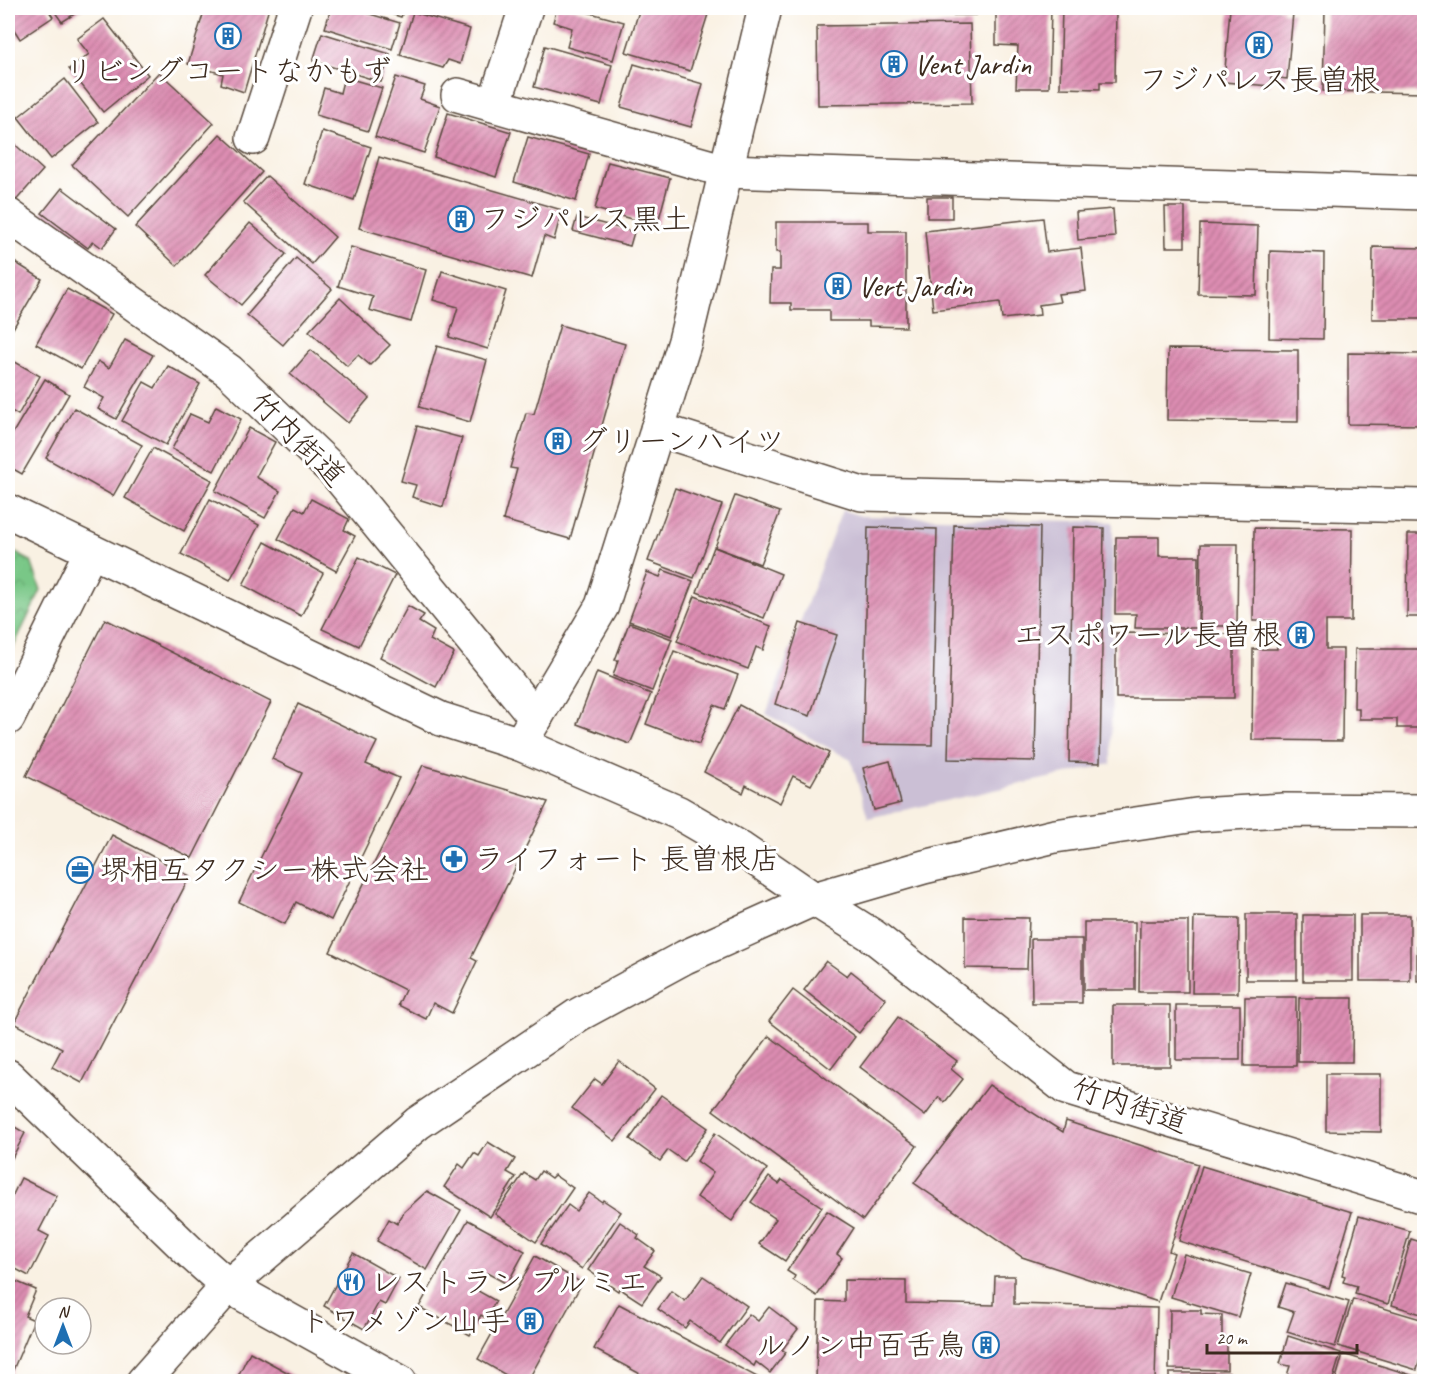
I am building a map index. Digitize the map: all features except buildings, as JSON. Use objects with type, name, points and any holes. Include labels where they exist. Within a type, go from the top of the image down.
[{"type":"street","points":[[253,138],[295,8]]},
{"type":"street","points":[[494,105],[526,8]]},
{"type":"street","points":[[528,731],[602,606],[685,341],[765,8]]},
{"type":"street","points":[[458,95],[726,171],[1425,193]]},
{"type":"street","name":"竹内街道","points":[[8,215],[229,371],[336,473],[528,731]]},
{"type":"street","points":[[657,429],[862,494],[1425,506]]},
{"type":"street","name":"竹内街道","points":[[8,511],[441,719],[528,731],[679,813],[741,849],[873,936],[1066,1088],[1425,1197]]},
{"type":"street","points":[[8,718],[91,551]]},
{"type":"street","points":[[143,1382],[228,1286],[418,1123],[569,1021],[685,957],[814,899],[924,867],[1056,836],[1185,817],[1284,810],[1425,811]]},
{"type":"street","points":[[8,1076],[228,1286],[400,1382]]},
{"type":"shaded area","points":[[842,510],[861,516],[1113,522],[1111,764],[868,818],[851,760],[766,714]]},
{"type":"green space","points":[[8,549],[31,561],[41,590],[8,658]]},
{"type":"place","name":"リビングコートなかもず","points":[[228,36]]},
{"type":"place","name":"フジパレス長曽根","points":[[1259,45]]},
{"type":"place","name":"Vent Jardin","points":[[894,64]]},
{"type":"place","name":"フジパレス黒土","points":[[461,219]]},
{"type":"place","name":"Vert Jardin","points":[[838,286]]},
{"type":"place","name":"グリーンハイツ","points":[[558,441]]},
{"type":"place","name":"エスポワール長曽根","points":[[1301,635]]},
{"type":"place","name":"ライフォート 長曽根店","points":[[454,859]]},
{"type":"place","name":"堺相互タクシー株式会社","points":[[80,870]]},
{"type":"place","name":"レストラン プルミエ","points":[[351,1282]]},
{"type":"place","name":"トワメゾン山手","points":[[530,1321]]},
{"type":"place","name":"ルノン中百舌鳥","points":[[986,1345]]}]
